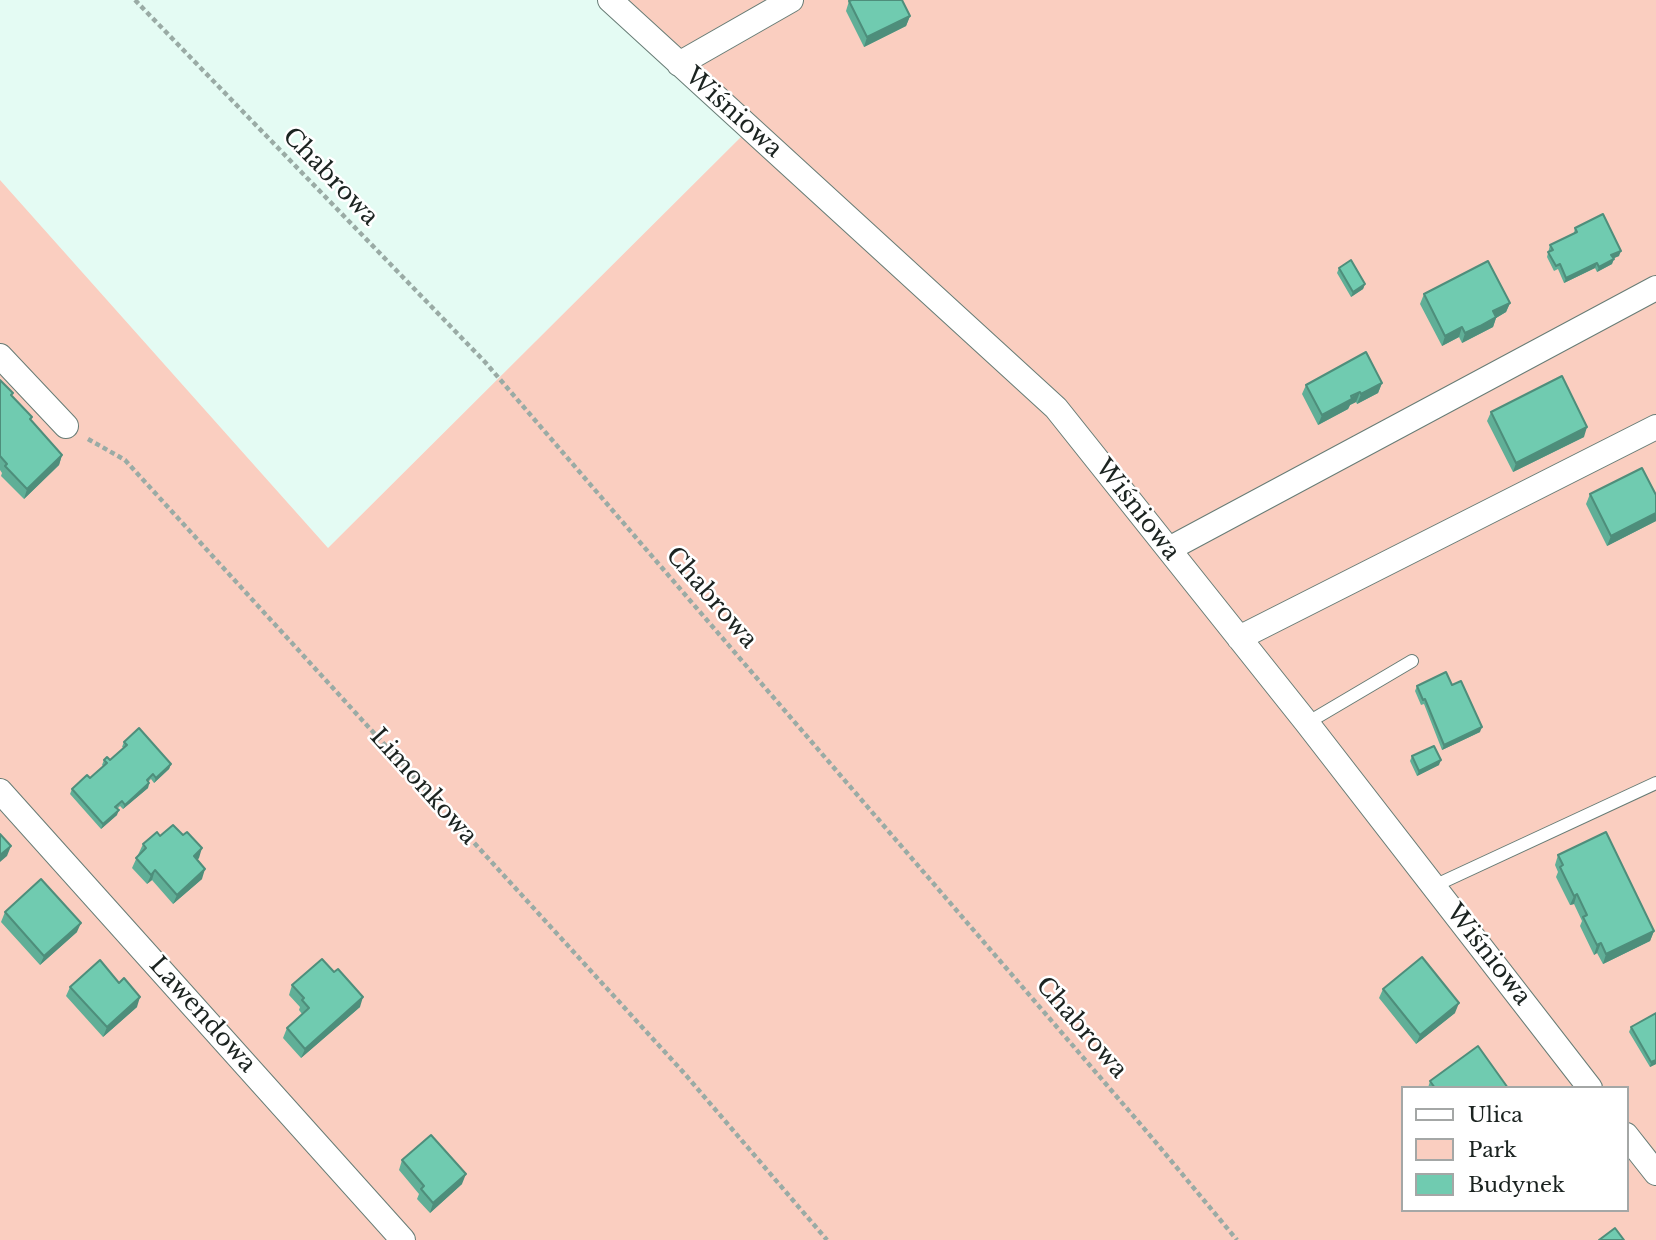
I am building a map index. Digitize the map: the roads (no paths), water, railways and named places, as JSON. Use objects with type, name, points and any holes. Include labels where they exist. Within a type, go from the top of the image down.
[{"type":"street","name":"Wiśniowa","points":[[610,0],[1056,408],[1307,723],[1588,1086]]},
{"type":"street","points":[[679,64],[791,0]]},
{"type":"street","points":[[1168,549],[1656,288]]},
{"type":"street","points":[[0,356],[66,426]]},
{"type":"street","points":[[1239,638],[1656,427]]},
{"type":"street","name":"Lawendowa","points":[[0,791],[403,1240]]},
{"type":"street","points":[[1628,1138],[1656,1173]]},
{"type":"lane","points":[[1307,723],[1412,661]]},
{"type":"lane","points":[[1434,886],[1656,783]]}]
